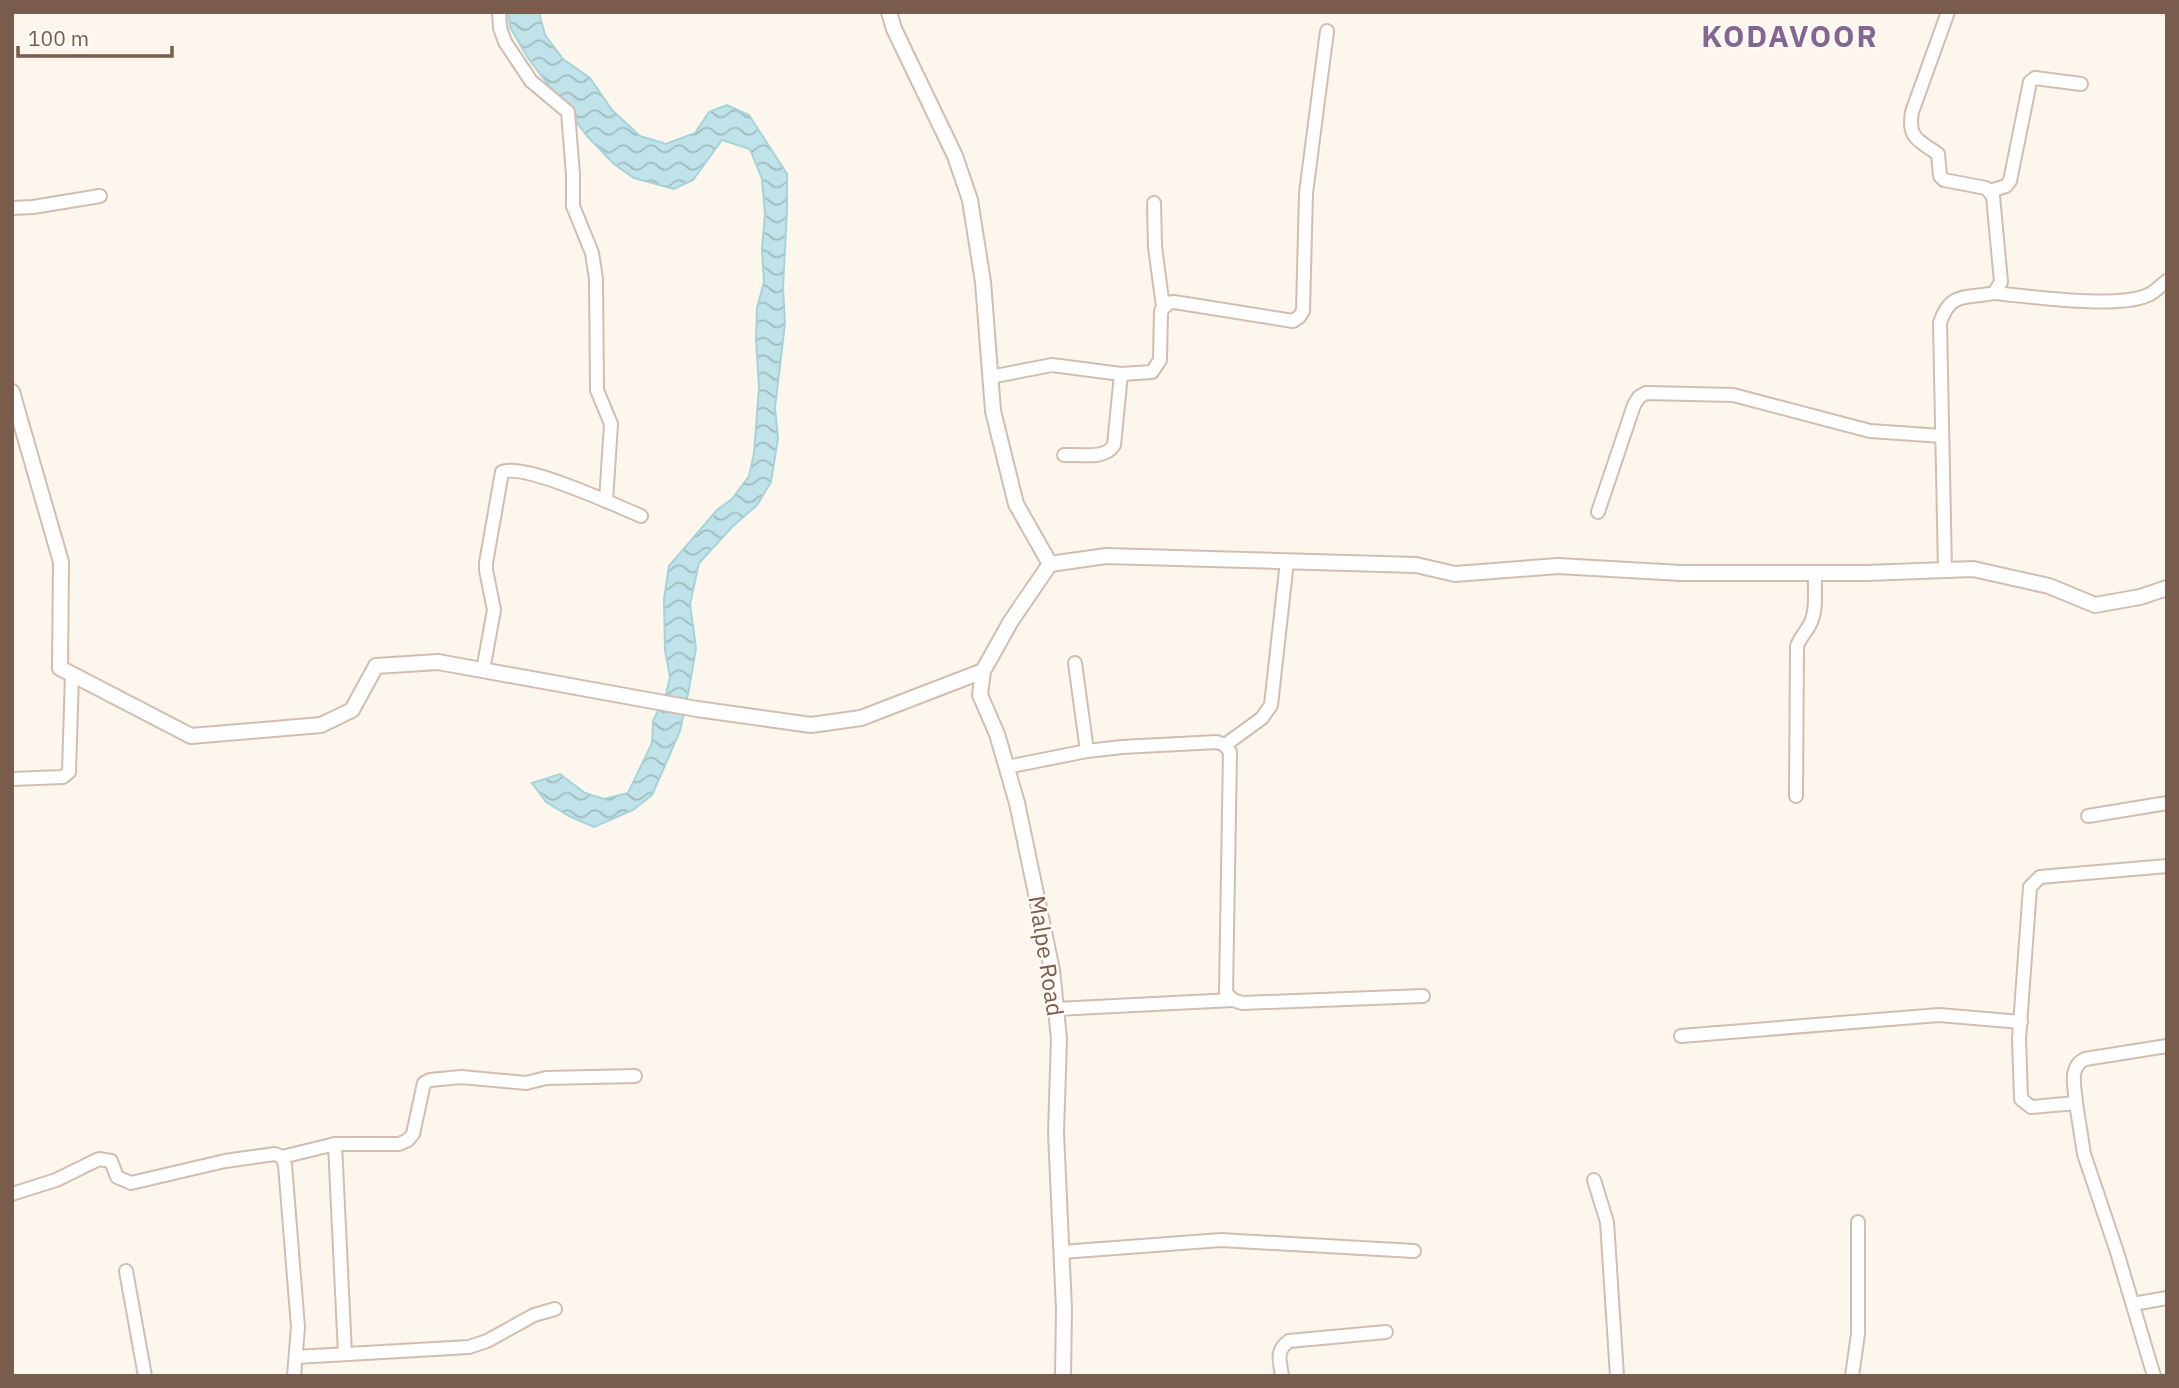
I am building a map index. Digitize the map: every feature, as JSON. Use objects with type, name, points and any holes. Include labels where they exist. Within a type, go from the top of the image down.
[{"type":"street","points":[[499,12],[505,42],[531,81],[568,112],[573,206],[592,253],[596,279],[597,390],[611,424],[606,501]]},
{"type":"street","points":[[889,12],[894,29],[954,156],[970,200],[983,282],[993,411],[1016,504],[1050,564]]},
{"type":"street","points":[[1948,12],[1910,121],[1914,138],[1938,154],[1940,176],[1944,180],[1986,188],[1993,196],[2001,282],[1994,293]]},
{"type":"street","points":[[1163,307],[1174,302],[1293,321],[1303,311],[1306,193],[1327,31]]},
{"type":"street","points":[[1990,191],[2006,186],[2010,181],[2030,82],[2035,78],[2081,84]]},
{"type":"street","points":[[12,208],[33,208],[100,196]]},
{"type":"street","points":[[990,377],[1052,365],[1121,374],[1143,374],[1152,372],[1157,367],[1160,360],[1163,307],[1154,247],[1154,202]]},
{"type":"street","points":[[1945,570],[1940,323],[1944,309],[1955,299],[1994,293],[2095,302],[2135,299],[2149,295],[2167,281]]},
{"type":"street","points":[[1064,455],[1102,454],[1110,451],[1114,445],[1121,374]]},
{"type":"street","points":[[12,392],[61,562],[60,667],[191,736],[321,725],[352,710],[376,666],[438,662],[697,709],[811,725],[861,718],[982,671],[1011,621],[1050,564],[1106,556],[1416,565],[1455,575],[1558,566],[1681,573],[1973,569],[2049,586],[2095,605],[2166,589]]},
{"type":"street","points":[[1598,512],[1634,405],[1639,397],[1646,393],[1733,395],[1870,431],[1942,436]]},
{"type":"street","points":[[483,670],[494,610],[485,570],[502,472],[512,470],[562,483],[641,516]]},
{"type":"street","points":[[1225,745],[1262,718],[1270,705],[1287,561]]},
{"type":"street","points":[[1796,796],[1797,646],[1811,624],[1815,573]]},
{"type":"street","points":[[1075,663],[1087,751]]},
{"type":"street","name":"Malpe Road","points":[[982,671],[980,695],[997,734],[1017,803],[1052,970],[1059,1039],[1056,1133],[1065,1309],[1063,1376]]},
{"type":"street","points":[[12,779],[63,777],[69,772],[72,674]]},
{"type":"street","points":[[1007,767],[1122,747],[1217,742],[1225,745],[1230,752],[1226,993],[1233,1000]]},
{"type":"street","points":[[2088,816],[2167,803]]},
{"type":"street","points":[[2076,1103],[2031,1107],[2021,1099],[2021,1022],[2029,887],[2040,877],[2167,866]]},
{"type":"street","points":[[1056,1009],[1233,1000],[1242,1003],[1423,996]]},
{"type":"street","points":[[1681,1036],[1939,1015],[2021,1022]]},
{"type":"street","points":[[2154,1376],[2084,1154],[2074,1069],[2078,1062],[2085,1059],[2167,1046]]},
{"type":"street","points":[[12,1194],[45,1184],[99,1159],[111,1161],[117,1177],[131,1183],[225,1161],[275,1154],[282,1157],[335,1144],[399,1144],[413,1134],[424,1083],[430,1080],[461,1077],[526,1083],[546,1078],[635,1076]]},
{"type":"street","points":[[335,1144],[345,1354]]},
{"type":"street","points":[[282,1157],[285,1165],[298,1326],[294,1376]]},
{"type":"street","points":[[1594,1180],[1607,1222],[1617,1376]]},
{"type":"street","points":[[1852,1376],[1858,1334],[1858,1222]]},
{"type":"street","points":[[1062,1252],[1221,1240],[1414,1251]]},
{"type":"street","points":[[126,1271],[145,1376]]},
{"type":"street","points":[[2133,1304],[2167,1298]]},
{"type":"street","points":[[296,1357],[479,1345],[534,1315],[555,1309]]},
{"type":"street","points":[[1282,1376],[1278,1352],[1289,1341],[1386,1332]]},
{"type":"water","points":[[508,12],[539,12],[545,35],[563,59],[590,78],[612,110],[640,136],[666,144],[695,133],[709,112],[727,105],[749,115],[787,174],[783,288],[785,323],[775,408],[778,438],[771,482],[757,505],[733,526],[699,563],[690,604],[696,648],[689,689],[680,731],[652,795],[633,810],[594,827],[546,802],[532,783],[560,774],[585,793],[604,799],[628,793],[652,743],[653,721],[666,694],[670,677],[665,650],[664,599],[669,566],[717,510],[732,499],[749,476],[754,453],[759,387],[757,308],[764,282],[762,249],[765,214],[762,179],[750,149],[722,140],[693,180],[674,189],[634,178],[614,164],[588,137],[528,58],[510,27]]},
{"type":"district","name":"KODAVOOR","points":[[1790,37]]}]
